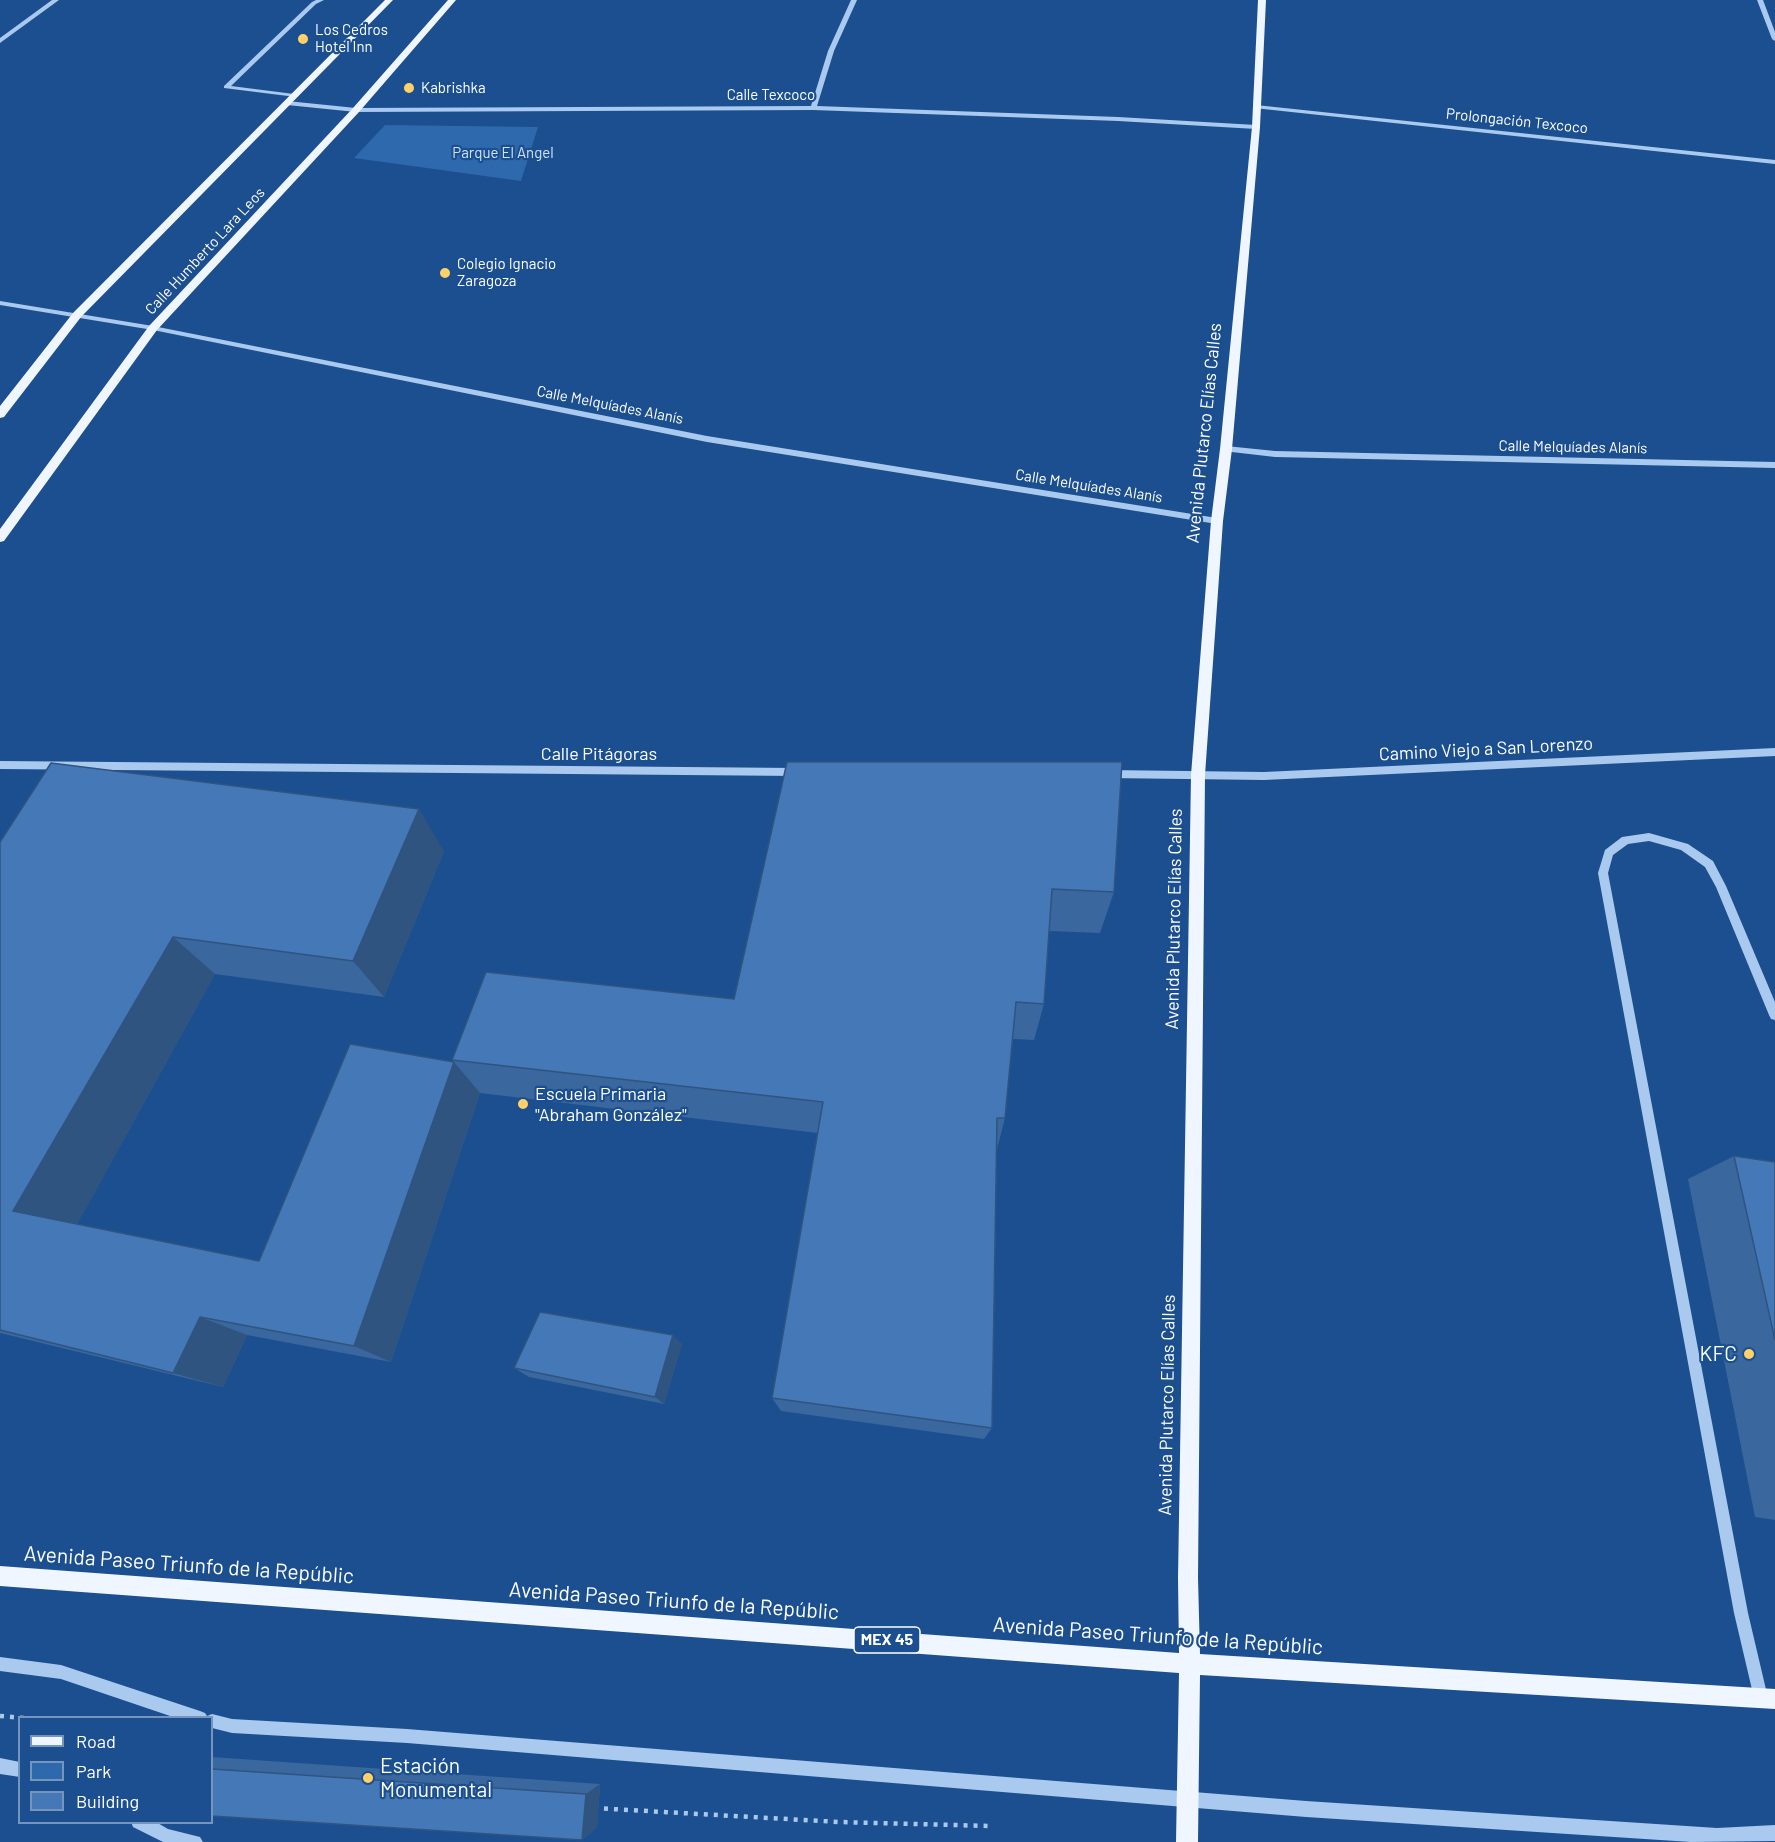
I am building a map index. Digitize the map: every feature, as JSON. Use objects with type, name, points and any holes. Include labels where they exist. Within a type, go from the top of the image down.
[{"type":"main road","points":[[0,414],[76,315],[389,0]]},
{"type":"main road","name":"Calle Humberto Lara Leos","points":[[0,538],[153,328],[356,110],[452,0]]},
{"type":"main road","name":"Avenida Plutarco Elías Calles","points":[[1187,1842],[1198,775],[1217,521],[1226,449],[1256,127],[1262,0]]},
{"type":"main road","name":"Avenida Paseo Triunfo de la Repúblic","points":[[0,1576],[1190,1662],[1299,1672],[1768,1699]]},
{"type":"street","points":[[0,41],[56,0]]},
{"type":"street","name":"Calle Texcoco","points":[[321,0],[314,3],[225,87],[356,110],[813,108],[1118,119],[1256,127]]},
{"type":"street","points":[[813,108],[831,51],[854,0]]},
{"type":"street","points":[[1760,0],[1775,39]]},
{"type":"street","points":[[1763,8],[1775,9]]},
{"type":"street","name":"Prolongación Texcoco","points":[[1256,107],[1775,162]]},
{"type":"street","name":"Calle Melquíades Alanís","points":[[0,303],[153,328],[707,438],[1217,521]]},
{"type":"street","name":"Calle Melquíades Alanís","points":[[1226,449],[1275,454],[1775,465]]},
{"type":"street","name":"Camino Viejo a San Lorenzo","points":[[1198,775],[1276,776],[1775,752]]},
{"type":"street","name":"Calle Pitágoras","points":[[0,765],[803,772]]},
{"type":"street","points":[[1090,774],[1198,775]]},
{"type":"street","points":[[1768,1699],[1741,1614],[1603,873],[1609,853],[1626,840],[1649,837],[1684,847],[1709,864],[1721,886],[1775,1015]]},
{"type":"street","points":[[0,1664],[61,1672],[194,1716]]},
{"type":"street","points":[[213,1721],[232,1726],[407,1736],[1187,1799],[1717,1836],[1775,1833]]},
{"type":"street","points":[[0,1766],[18,1770]]},
{"type":"street","points":[[142,1824],[167,1836],[195,1842]]},
{"type":"path","points":[[0,1716],[18,1718]]},
{"type":"path","points":[[590,1808],[839,1822],[1002,1827]]},
{"type":"green space","name":"Parque El Angel","points":[[385,125],[538,127],[521,181],[354,158]]},
{"type":"building","points":[[787,762],[1122,762],[1114,892],[1052,889],[1044,1004],[1016,1002],[1005,1118],[997,1118],[992,1428],[772,1398],[823,1102],[452,1060],[486,972],[734,999]]},
{"type":"building","points":[[51,763],[419,809],[353,961],[173,937],[13,1211],[259,1261],[350,1044],[454,1062],[354,1346],[200,1317],[173,1373],[0,1330],[0,842]]},
{"type":"building","points":[[1734,1156],[1775,1162],[1775,1340]]},
{"type":"building","points":[[540,1312],[673,1335],[655,1397],[514,1368]]},
{"type":"building","points":[[213,1769],[586,1794],[582,1840],[213,1816]]},
{"type":"place","name":"Los Cedros Hotel Inn","points":[[303,39]]},
{"type":"place","name":"Kabrishka","points":[[409,88]]},
{"type":"place","name":"Colegio Ignacio Zaragoza","points":[[445,273]]},
{"type":"place","name":"Escuela Primaria \"Abraham González\"","points":[[523,1104]]},
{"type":"place","name":"KFC","points":[[1749,1354]]},
{"type":"place","name":"Estación Monumental","points":[[368,1778]]}]
